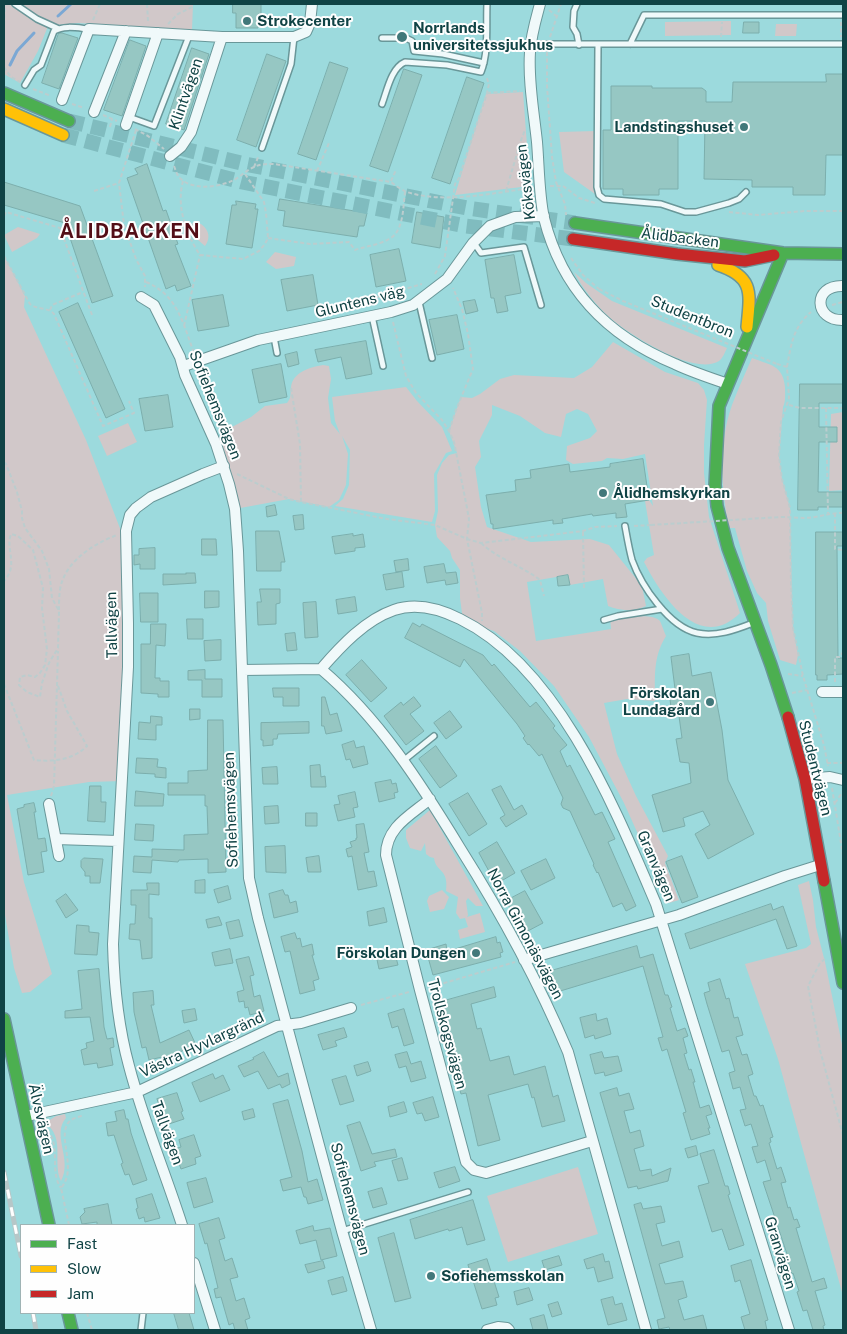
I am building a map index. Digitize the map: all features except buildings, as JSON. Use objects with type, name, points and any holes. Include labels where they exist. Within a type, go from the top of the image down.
[{"type":"main road","points":[[4,93],[69,121]]},
{"type":"main road","points":[[4,109],[63,135]]},
{"type":"main road","name":"Ålidbacken","points":[[576,223],[783,254],[843,254]]},
{"type":"main road","name":"Ålidbacken","points":[[573,239],[677,254],[745,261],[783,254]]},
{"type":"main road","name":"Studentvägen","points":[[677,254],[728,267],[741,275],[748,286],[749,294],[747,338]]},
{"type":"main road","name":"Studentvägen","points":[[783,254],[719,406],[715,464],[717,506],[728,548],[784,707],[805,779],[843,983]]},
{"type":"main road","name":"Älvsvägen","points":[[4,1019],[50,1224]]},
{"type":"main road","points":[[68,1314],[72,1330]]},
{"type":"street","points":[[294,37],[306,32],[310,23],[312,4]]},
{"type":"street","name":"Köksvägen","points":[[544,6],[531,44],[531,90],[544,216],[555,251],[566,273],[588,305],[607,325],[644,350],[674,364],[728,384]]},
{"type":"street","name":"Klintvägen","points":[[89,29],[222,37],[294,37]]},
{"type":"street","points":[[62,100],[89,29]]},
{"type":"street","points":[[94,112],[126,31]]},
{"type":"street","points":[[127,121],[154,33]]},
{"type":"street","name":"Klintvägen","points":[[170,156],[181,147],[190,132],[222,37]]},
{"type":"street","name":"Gluntens väg","points":[[184,366],[242,345],[391,312],[418,301],[447,279],[473,243],[490,226],[516,217],[544,216]]},
{"type":"street","points":[[843,286],[833,286],[827,289],[821,299],[825,314],[830,318],[843,320]]},
{"type":"street","name":"Sofiehemsvägen","points":[[141,297],[154,305],[184,366],[185,375],[224,466],[233,500],[237,528],[249,875],[258,918],[286,1024],[371,1330]]},
{"type":"street","name":"Tallvägen","points":[[182,1224],[128,1065],[119,1019],[114,966],[113,944],[128,667],[126,531],[130,515],[143,502],[170,488],[224,466]]},
{"type":"street","name":"Granvägen","points":[[321,669],[340,648],[363,628],[395,610],[416,606],[437,609],[482,631],[516,659],[556,709],[592,766],[630,842],[656,904],[789,1330]]},
{"type":"street","points":[[242,670],[321,669]]},
{"type":"street","name":"Norra Gimonäsvägen","points":[[321,669],[342,688],[373,722],[430,799],[483,885],[524,960],[556,1025],[568,1052],[646,1330]]},
{"type":"street","points":[[822,692],[839,692]]},
{"type":"street","points":[[805,779],[830,776],[843,780]]},
{"type":"street","name":"Trollskogsvägen","points":[[430,799],[393,830],[386,847],[386,855],[466,1162],[470,1167],[480,1172],[493,1172],[592,1141]]},
{"type":"street","points":[[49,804],[59,856]]},
{"type":"street","points":[[56,839],[118,841]]},
{"type":"street","points":[[524,960],[662,920],[820,865]]},
{"type":"street","name":"Västra Hyvlargränd","points":[[26,1116],[98,1102],[137,1092],[277,1026],[301,1023],[351,1008]]},
{"type":"street","points":[[195,1269],[215,1330]]},
{"type":"street","points":[[488,1330],[498,1327],[508,1329]]},
{"type":"lane","points":[[15,4],[59,29]]},
{"type":"lane","points":[[382,104],[396,70],[400,64],[405,62],[447,66],[480,72],[484,63],[487,4]]},
{"type":"lane","points":[[577,4],[574,11],[573,27],[577,34],[579,45]]},
{"type":"lane","points":[[630,44],[644,15],[842,15]]},
{"type":"lane","points":[[25,85],[34,70],[41,64],[54,31],[59,29],[89,29]]},
{"type":"lane","points":[[127,121],[154,126],[189,35]]},
{"type":"lane","points":[[262,148],[291,64],[294,37]]},
{"type":"lane","points":[[382,38],[406,38],[412,41],[414,51],[443,54],[484,63]]},
{"type":"lane","points":[[531,44],[842,44]]},
{"type":"lane","points":[[598,45],[597,187],[599,194],[604,199],[661,204],[685,212],[696,212],[739,199],[746,192]]},
{"type":"lane","points":[[473,243],[481,253],[524,247],[541,304]]},
{"type":"lane","points":[[418,301],[432,358]]},
{"type":"lane","points":[[372,316],[383,366]]},
{"type":"lane","points":[[274,337],[277,353]]},
{"type":"lane","points":[[625,526],[635,567],[662,609],[684,628],[697,633],[714,634],[737,629],[755,622]]},
{"type":"lane","points":[[604,620],[662,609]]},
{"type":"lane","points":[[403,761],[434,736]]},
{"type":"lane","points":[[342,1231],[468,1192]]},
{"type":"lane","points":[[141,1330],[143,1314]]},
{"type":"path","points":[[4,25],[5,4]]},
{"type":"path","points":[[89,29],[100,4]]},
{"type":"path","points":[[147,4],[154,33]]},
{"type":"path","points":[[178,14],[192,7],[192,4]]},
{"type":"path","points":[[557,185],[552,157],[547,86],[548,45],[561,4]]},
{"type":"path","points":[[544,6],[556,16]]},
{"type":"path","points":[[721,44],[722,15]]},
{"type":"path","points":[[842,15],[842,44]]},
{"type":"path","points":[[4,67],[11,77],[25,85],[112,119],[127,121],[136,130],[158,143],[170,156],[178,176],[183,181],[194,185],[220,186],[245,174],[254,167],[263,164],[274,164],[391,182],[405,191],[428,195],[453,197],[534,188]]},
{"type":"path","points":[[433,277],[445,256],[455,184],[459,178],[487,93],[489,84],[487,77],[480,72]]},
{"type":"path","points":[[487,93],[531,90]]},
{"type":"path","points":[[110,127],[112,119]]},
{"type":"path","points":[[506,192],[521,140],[528,126]]},
{"type":"path","points":[[136,130],[119,183],[124,225],[146,282]]},
{"type":"path","points":[[317,171],[329,143]]},
{"type":"path","points":[[254,167],[262,148]]},
{"type":"path","points":[[391,182],[396,170]]},
{"type":"path","points":[[200,254],[243,259],[258,251],[268,238],[264,202],[245,174]]},
{"type":"path","points":[[183,181],[181,188],[182,211],[188,234],[200,254],[184,326]]},
{"type":"path","points":[[94,191],[119,183]]},
{"type":"path","points":[[548,186],[563,186],[585,201],[596,203],[604,199]]},
{"type":"path","points":[[268,238],[310,244],[349,242],[354,250],[389,240],[398,231],[405,191]]},
{"type":"path","points":[[724,212],[758,215],[805,211],[843,211]]},
{"type":"path","points":[[4,216],[6,212],[60,228],[92,315]]},
{"type":"path","points":[[4,256],[30,304],[50,310],[54,314],[103,426],[134,413],[129,401]]},
{"type":"path","points":[[447,279],[456,293],[462,309],[472,361],[471,374],[449,431]]},
{"type":"path","points":[[364,301],[429,281]]},
{"type":"path","name":"Studentbron","points":[[599,289],[623,301],[788,367]]},
{"type":"path","points":[[50,310],[52,305],[83,292]]},
{"type":"path","points":[[843,302],[810,312],[797,327],[790,347],[788,405],[782,422],[779,456],[790,517],[794,628],[803,676],[824,745],[843,842],[843,855]]},
{"type":"path","points":[[391,312],[409,384],[442,420],[449,431],[457,453],[469,520],[467,539],[482,614],[482,631]]},
{"type":"path","points":[[291,388],[300,444],[301,502]]},
{"type":"path","points":[[788,405],[800,408],[843,408]]},
{"type":"path","points":[[826,408],[828,513]]},
{"type":"path","points":[[4,462],[17,492],[25,528],[42,551],[49,570],[52,598],[59,611]]},
{"type":"path","points":[[235,473],[289,499],[387,519],[435,525],[481,543],[583,531],[595,527],[781,517],[816,517],[828,513],[843,513]]},
{"type":"path","points":[[835,513],[835,549],[843,550]]},
{"type":"path","points":[[49,804],[54,786],[59,611],[63,579],[70,566],[86,551],[99,542],[126,531]]},
{"type":"path","points":[[583,531],[584,589]]},
{"type":"path","points":[[4,581],[10,570],[12,554],[8,541],[11,534],[18,536],[33,550],[43,588],[42,608],[46,649],[45,665],[35,677],[27,675],[20,677],[19,685],[27,692],[40,697],[42,683],[49,663],[58,648]]},
{"type":"path","points":[[481,543],[489,551],[528,571],[540,580],[544,596]]},
{"type":"path","points":[[839,692],[835,657],[840,657],[843,652]]},
{"type":"path","points":[[785,674],[803,676]]},
{"type":"path","points":[[4,684],[34,760],[54,760],[80,753],[87,746],[66,710],[57,682]]},
{"type":"path","points":[[791,693],[807,690]]},
{"type":"path","points":[[827,763],[843,763]]},
{"type":"path","points":[[834,803],[843,791]]},
{"type":"path","points":[[827,956],[820,962],[808,986],[820,1050],[843,1135]]},
{"type":"path","points":[[351,1008],[524,960]]},
{"type":"path","points":[[61,1188],[68,1169],[64,1134],[66,1126],[72,1120],[95,1110],[98,1102]]},
{"type":"path","points":[[42,1126],[54,1142],[56,1178],[61,1188],[69,1224]]},
{"type":"path","points":[[87,1314],[92,1330]]},
{"type":"shaded area","points":[[4,4],[193,4],[192,30],[78,23],[48,26],[38,51],[20,83],[4,74]]},
{"type":"shaded area","points":[[731,21],[731,35],[665,36],[665,22]]},
{"type":"shaded area","points":[[776,24],[797,24],[796,36],[775,36]]},
{"type":"shaded area","points":[[523,92],[530,186],[455,195],[486,94]]},
{"type":"shaded area","points":[[596,131],[595,194],[564,172],[559,132]]},
{"type":"shaded area","points":[[192,223],[201,224],[206,229],[208,240],[205,246],[198,240]]},
{"type":"shaded area","points":[[18,227],[40,234],[37,238],[12,252],[4,235]]},
{"type":"shaded area","points":[[275,252],[296,257],[294,266],[276,269],[266,262]]},
{"type":"shaded area","points":[[4,256],[25,296],[24,307],[86,440],[126,544],[122,781],[89,782],[7,795],[24,882],[52,974],[30,992],[22,993],[14,968],[4,909]]},
{"type":"shaded area","points":[[574,272],[612,301],[727,348],[724,355],[719,361],[708,364],[694,363],[661,351],[630,333],[609,317],[594,302]]},
{"type":"shaded area","points":[[613,342],[665,372],[698,383],[704,390],[707,400],[704,473],[709,517],[740,613],[725,624],[710,627],[696,624],[683,615],[660,590],[644,562],[647,558],[654,555],[645,501],[649,500],[653,506],[645,454],[623,459],[607,458],[602,461],[573,464],[566,460],[567,446],[590,438],[597,431],[588,414],[577,409],[566,414],[561,437],[545,433],[520,416],[492,405],[492,415],[479,441],[481,457],[475,467],[481,507],[487,527],[531,542],[590,539],[609,545],[642,586],[646,606],[627,610],[608,606],[603,579],[570,585],[568,575],[527,582],[536,641],[611,629],[610,618],[613,620],[645,616],[656,618],[661,623],[666,636],[657,659],[655,701],[627,699],[604,703],[617,754],[636,796],[668,856],[665,863],[679,900],[669,903],[624,803],[589,737],[554,686],[520,651],[494,631],[463,621],[460,598],[460,570],[450,551],[437,537],[435,525],[438,511],[437,475],[442,463],[449,455],[457,453],[449,431],[461,397],[472,398],[500,379],[514,375],[574,378],[592,367]]},
{"type":"shaded area","points":[[752,358],[770,364],[782,374],[784,380],[785,400],[779,456],[782,479],[790,508],[793,628],[798,655],[796,665],[780,660],[768,621],[766,603],[757,593],[747,571],[735,528],[729,528],[726,513],[722,466],[724,435],[732,405]]},
{"type":"shaded area","points":[[323,365],[329,366],[331,379],[328,398],[331,423],[340,434],[335,421],[332,397],[406,387],[442,427],[452,451],[446,453],[434,474],[435,511],[432,522],[335,506],[343,499],[349,485],[350,450],[342,436],[348,454],[346,485],[339,500],[329,507],[289,499],[235,509],[216,444],[230,428],[251,417],[265,406],[287,403],[290,399],[292,382],[295,378],[303,371]]},
{"type":"shaded area","points":[[843,412],[843,490],[829,491],[831,414]]},
{"type":"shaded area","points":[[128,423],[137,442],[107,456],[98,436]]},
{"type":"shaded area","points":[[430,810],[483,906],[476,906],[468,898],[466,901],[467,917],[480,913],[485,932],[460,939],[458,930],[468,927],[465,918],[460,919],[456,913],[458,897],[446,891],[446,878],[435,863],[434,858],[426,854],[425,843],[421,851],[410,848],[406,838],[406,830]]},
{"type":"shaded area","points":[[809,881],[816,927],[843,1049],[843,1296],[778,1059],[745,964],[806,948],[811,944],[798,885]]},
{"type":"shaded area","points":[[442,890],[449,897],[444,909],[430,912],[427,901],[429,896]]},
{"type":"shaded area","points":[[65,1114],[66,1118],[62,1125],[61,1140],[65,1164],[61,1181],[55,1135],[45,1123],[56,1116]]},
{"type":"shaded area","points":[[578,1167],[598,1234],[508,1262],[487,1196]]},
{"type":"waterway","points":[[58,16],[71,4]]},
{"type":"waterway","points":[[10,65],[17,51],[34,33]]},
{"type":"tunnel","points":[[69,121],[245,164],[467,208],[575,223]]},
{"type":"tunnel","points":[[63,135],[242,182],[466,226],[573,239]]},
{"type":"railway","points":[[4,1172],[20,1251]]},
{"type":"railway","points":[[33,1314],[36,1330]]},
{"type":"traffic: fast","points":[[4,93],[69,121]]},
{"type":"traffic: fast","points":[[575,223],[783,253],[843,254]]},
{"type":"traffic: fast","points":[[783,253],[719,406],[715,485],[717,506],[728,548],[788,717]]},
{"type":"traffic: fast","points":[[824,881],[843,983]]},
{"type":"traffic: fast","points":[[4,1019],[49,1224]]},
{"type":"traffic: fast","points":[[68,1314],[72,1330]]},
{"type":"traffic: slow","points":[[4,109],[63,135]]},
{"type":"traffic: slow","points":[[718,265],[739,275],[748,288],[747,327]]},
{"type":"traffic: jam","points":[[573,239],[677,254],[745,261],[774,255]]},
{"type":"traffic: jam","points":[[788,717],[805,779],[824,881]]},
{"type":"place","name":"Strokecenter","points":[[247,21]]},
{"type":"place","name":"Norrlands universitetssjukhus","points":[[402,37]]},
{"type":"place","name":"Landstingshuset","points":[[744,127]]},
{"type":"place","name":"Ålidhemskyrkan","points":[[603,493]]},
{"type":"place","name":"Förskolan Lundagård","points":[[710,702]]},
{"type":"place","name":"Förskolan Dungen","points":[[476,953]]},
{"type":"place","name":"Sofiehemsskolan","points":[[431,1276]]},
{"type":"district","name":"ÅLIDBACKEN","points":[[130,232]]}]
